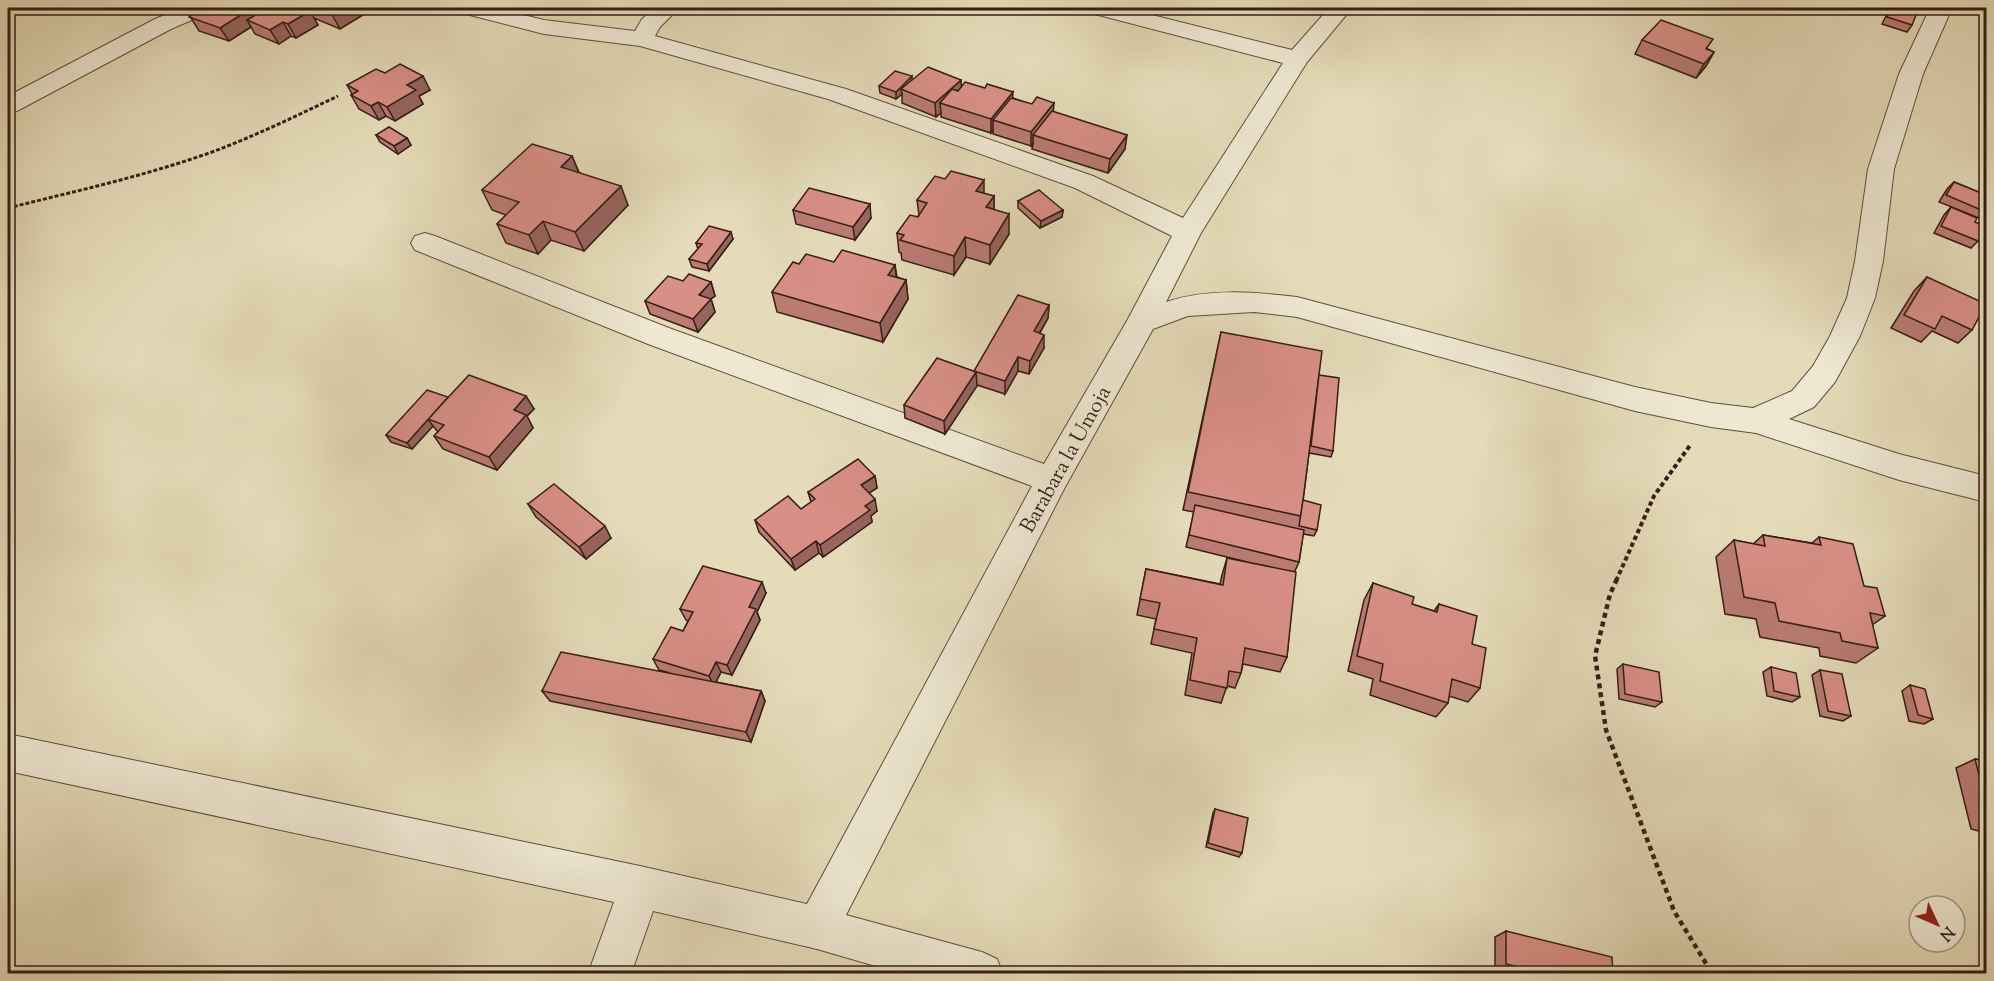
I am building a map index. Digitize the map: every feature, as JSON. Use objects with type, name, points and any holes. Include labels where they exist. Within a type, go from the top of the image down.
[{"type":"street","points":[[8,106],[163,24],[200,8]]},
{"type":"street","points":[[470,8],[544,27],[642,39],[848,98],[1084,182],[1188,232]]},
{"type":"street","points":[[642,39],[650,24],[668,8]]},
{"type":"street","points":[[1099,8],[1297,59]]},
{"type":"street","name":"Barabara la Umoja","points":[[817,928],[1052,480],[1142,321],[1188,232],[1297,59],[1341,8]]},
{"type":"street","points":[[1756,421],[1803,399],[1824,374],[1845,336],[1861,298],[1869,261],[1881,169],[1911,74],[1941,8]]},
{"type":"street","points":[[425,243],[529,287],[654,335],[1052,480]]},
{"type":"street","points":[[1142,321],[1187,306],[1254,302],[1297,307],[1635,399],[1711,416],[1756,421],[1899,467],[1986,489]]},
{"type":"street","points":[[8,753],[640,887],[817,928],[982,974]]},
{"type":"street","points":[[609,974],[640,887]]},
{"type":"path","points":[[8,208],[196,158],[338,96]]},
{"type":"path","points":[[1711,416],[1654,496],[1610,594],[1595,656],[1606,730],[1674,911],[1710,970],[1715,974]]},
{"type":"building","points":[[199,8],[252,8],[220,28],[189,17],[192,15],[188,13]]},
{"type":"building","points":[[268,8],[301,8],[310,11],[288,24],[283,22],[270,30],[247,20]]},
{"type":"building","points":[[1892,8],[1918,10],[1912,25],[1887,17]]},
{"type":"building","points":[[1661,20],[1713,39],[1706,49],[1714,52],[1704,64],[1642,40]]},
{"type":"building","points":[[400,64],[423,76],[407,85],[416,90],[387,107],[378,102],[371,106],[351,95],[358,91],[347,85],[376,69],[385,73]]},
{"type":"building","points":[[928,67],[961,80],[935,103],[901,89]]},
{"type":"building","points":[[895,71],[912,76],[896,92],[879,86]]},
{"type":"building","points":[[965,82],[985,88],[987,84],[1013,92],[991,119],[940,103],[952,89],[958,91]]},
{"type":"building","points":[[1037,97],[1054,103],[1031,132],[993,120],[1011,98],[1032,104]]},
{"type":"building","points":[[1052,111],[1127,135],[1110,159],[1033,135]]},
{"type":"building","points":[[389,127],[407,138],[394,146],[376,135]]},
{"type":"building","points":[[532,144],[572,156],[561,167],[621,186],[575,232],[543,221],[529,235],[497,224],[519,202],[482,190]]},
{"type":"building","points":[[951,171],[984,180],[976,191],[994,196],[986,207],[1009,214],[990,245],[965,237],[954,256],[900,240],[904,235],[897,233],[910,215],[918,217],[927,203],[917,200],[935,176],[945,179]]},
{"type":"building","points":[[1954,182],[1986,195],[1986,212],[1946,195]]},
{"type":"building","points":[[809,188],[870,204],[853,227],[793,210]]},
{"type":"building","points":[[1039,190],[1063,210],[1041,221],[1018,201]]},
{"type":"building","points":[[1951,207],[1977,218],[1975,222],[1986,226],[1978,241],[1941,226]]},
{"type":"building","points":[[709,226],[731,232],[707,264],[689,259],[702,244],[696,243]]},
{"type":"building","points":[[842,250],[895,265],[888,275],[906,280],[880,323],[772,292],[793,262],[799,264],[806,254],[834,262]]},
{"type":"building","points":[[689,274],[711,282],[699,295],[711,299],[693,319],[645,301],[668,276],[683,281]]},
{"type":"building","points":[[1927,277],[1986,304],[1972,330],[1942,316],[1935,329],[1904,315]]},
{"type":"building","points":[[1018,295],[1049,305],[1034,331],[1044,335],[1030,361],[1018,357],[1005,381],[974,371]]},
{"type":"building","points":[[1221,332],[1322,351],[1301,516],[1188,492]]},
{"type":"building","points":[[937,358],[976,372],[944,421],[904,405]]},
{"type":"building","points":[[469,375],[526,396],[514,410],[526,415],[489,457],[434,436],[444,425],[428,419]]},
{"type":"building","points":[[1319,375],[1339,378],[1333,451],[1311,446]]},
{"type":"building","points":[[427,390],[448,397],[407,443],[386,435]]},
{"type":"building","points":[[858,459],[875,476],[861,485],[875,499],[865,506],[870,510],[820,545],[816,541],[791,559],[755,520],[788,496],[801,509],[815,499],[808,492]]},
{"type":"building","points":[[554,484],[605,526],[579,547],[528,504]]},
{"type":"building","points":[[1303,500],[1321,505],[1317,530],[1299,526]]},
{"type":"building","points":[[1195,505],[1304,530],[1299,562],[1189,535]]},
{"type":"building","points":[[1763,535],[1821,545],[1819,537],[1853,544],[1864,586],[1877,588],[1885,616],[1870,613],[1878,648],[1842,641],[1840,633],[1779,621],[1775,603],[1744,597],[1734,540],[1765,546]]},
{"type":"building","points":[[1227,558],[1296,572],[1287,657],[1245,648],[1241,673],[1229,671],[1227,688],[1190,680],[1197,638],[1154,629],[1160,603],[1140,599],[1146,569],[1223,585]]},
{"type":"building","points":[[703,566],[762,582],[749,607],[756,609],[727,665],[716,662],[709,676],[653,659],[671,627],[683,631],[693,612],[680,609]]},
{"type":"building","points":[[1373,583],[1414,597],[1412,604],[1437,612],[1439,604],[1477,616],[1472,644],[1486,648],[1480,688],[1452,679],[1448,703],[1380,681],[1383,664],[1357,656]]},
{"type":"building","points":[[561,652],[761,691],[746,732],[542,691]]},
{"type":"building","points":[[1623,664],[1659,672],[1662,702],[1625,694]]},
{"type":"building","points":[[1771,667],[1796,673],[1800,697],[1774,691]]},
{"type":"building","points":[[1820,670],[1842,674],[1851,716],[1828,711]]},
{"type":"building","points":[[1910,685],[1925,689],[1933,719],[1918,715]]},
{"type":"building","points":[[1975,759],[1986,761],[1986,804]]},
{"type":"building","points":[[1215,809],[1248,818],[1242,853],[1208,843]]},
{"type":"building","points":[[1506,931],[1612,957],[1613,974],[1545,974],[1506,964]]}]
